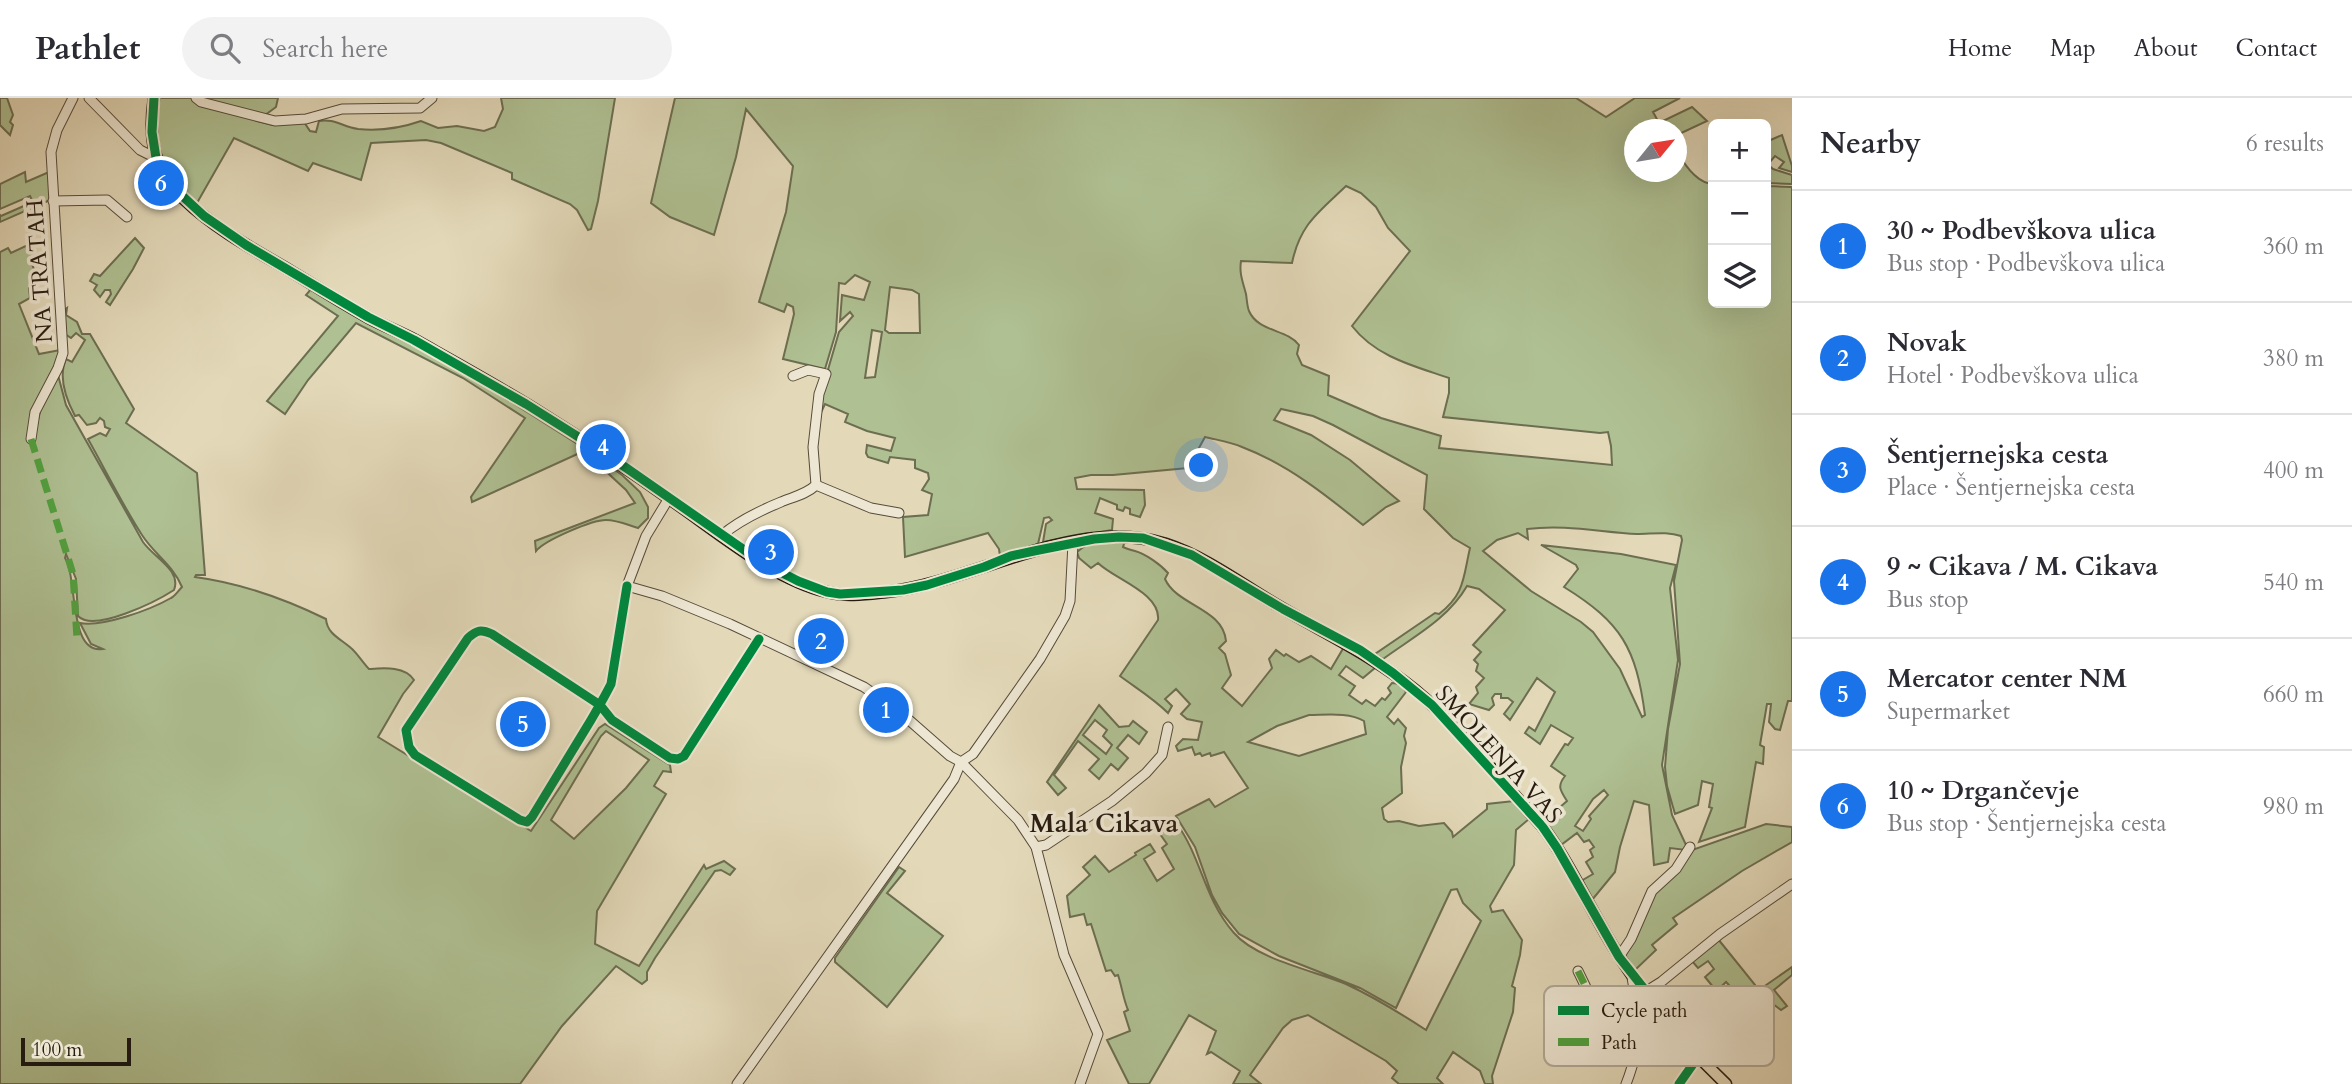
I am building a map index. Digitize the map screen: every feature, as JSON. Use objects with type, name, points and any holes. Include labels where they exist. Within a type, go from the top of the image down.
[{"type":"main road","points":[[154,98],[152,132],[156,158]]},
{"type":"main road","name":"SMOLENJA VAS","points":[[156,158],[177,191],[204,216],[246,245],[368,317],[526,404],[612,458],[763,563],[798,582],[827,592],[856,594],[903,590],[927,585],[1011,556],[1119,537],[1143,538],[1192,555],[1360,650],[1432,705],[1542,826],[1619,957],[1640,986]]},
{"type":"main road","name":"SMOLENJA VAS","points":[[1707,1066],[1726,1084]]},
{"type":"street","name":"NA TRATAH","points":[[31,439],[35,412],[58,368],[64,343],[51,152],[57,130],[73,98]]},
{"type":"street","points":[[89,98],[141,150],[156,158]]},
{"type":"street","points":[[196,98],[201,102],[275,121],[306,119],[342,109],[419,108],[432,98]]},
{"type":"street","points":[[53,201],[107,200],[127,217]]},
{"type":"street","points":[[793,376],[808,370],[825,374],[819,394],[813,447],[816,485]]},
{"type":"street","points":[[816,485],[871,508],[899,513]]},
{"type":"street","points":[[722,535],[755,513],[808,491],[816,485]]},
{"type":"street","points":[[669,498],[646,536],[627,586],[611,684],[600,705],[532,817],[527,822],[415,755],[409,747],[406,730],[468,638],[476,631],[482,630],[600,705],[612,720],[670,758],[678,760],[684,756],[759,639]]},
{"type":"street","points":[[737,1084],[954,779],[961,762],[973,754],[1041,659],[1065,616],[1070,601],[1073,543]]},
{"type":"street","points":[[627,586],[662,596],[864,687],[961,762],[1018,820],[1036,847],[1064,955],[1098,1034],[1080,1084]]},
{"type":"street","points":[[1036,847],[1046,845],[1129,789],[1162,755],[1168,727]]},
{"type":"street","points":[[1619,957],[1631,939],[1653,891],[1676,869],[1690,848]]},
{"type":"street","points":[[1655,986],[1720,934],[1792,884]]},
{"type":"street","points":[[1578,971],[1585,986]]},
{"type":"street","name":"SMOLENJA VAS","points":[[1632,975],[1633,986]]},
{"type":"street","name":"SMOLENJA VAS","points":[[1626,1084],[1631,1066]]},
{"type":"street","points":[[1679,1084],[1692,1066]]},
{"type":"green space","points":[[0,98],[7,98],[13,115],[10,135],[0,125]]},
{"type":"green space","points":[[158,98],[278,98],[276,107],[257,121],[273,125],[304,122],[310,131],[316,132],[319,121],[324,120],[366,130],[421,121],[438,128],[457,126],[484,131],[495,127],[503,109],[501,98],[615,98],[598,201],[591,229],[588,230],[577,210],[570,204],[512,179],[512,173],[441,143],[426,140],[371,143],[361,180],[313,163],[308,171],[234,138],[197,203],[174,178],[161,156],[156,132]]},
{"type":"green space","points":[[675,98],[1576,98],[1606,117],[1635,98],[1680,98],[1653,112],[1657,119],[1624,119],[1624,182],[1687,182],[1687,167],[1696,177],[1708,183],[1708,308],[1771,308],[1771,186],[1792,187],[1792,701],[1788,701],[1780,730],[1775,729],[1769,722],[1771,704],[1767,704],[1760,745],[1764,747],[1763,764],[1756,762],[1745,827],[1699,842],[1712,808],[1709,807],[1713,784],[1702,781],[1698,805],[1675,814],[1667,786],[1665,767],[1668,729],[1680,664],[1674,581],[1681,536],[1568,528],[1527,529],[1528,539],[1518,533],[1497,540],[1483,551],[1531,591],[1593,632],[1620,669],[1642,717],[1645,715],[1637,672],[1623,639],[1600,613],[1564,587],[1578,569],[1576,565],[1541,545],[1621,554],[1676,565],[1670,588],[1678,660],[1662,765],[1672,815],[1687,847],[1686,850],[1670,848],[1668,862],[1654,865],[1649,805],[1634,801],[1615,872],[1592,900],[1581,881],[1593,874],[1586,862],[1593,857],[1590,850],[1594,847],[1589,840],[1584,842],[1577,833],[1561,845],[1544,821],[1567,801],[1560,788],[1565,776],[1551,766],[1565,744],[1568,745],[1573,738],[1551,725],[1540,744],[1525,733],[1529,727],[1535,731],[1555,692],[1537,678],[1510,720],[1504,714],[1513,702],[1508,698],[1501,698],[1501,694],[1495,694],[1492,698],[1494,705],[1489,710],[1469,704],[1478,693],[1476,687],[1484,678],[1476,671],[1478,664],[1474,660],[1481,652],[1473,645],[1505,610],[1479,589],[1467,586],[1450,608],[1429,627],[1383,659],[1375,654],[1448,607],[1464,577],[1470,548],[1453,538],[1424,509],[1427,475],[1333,425],[1313,416],[1281,409],[1274,420],[1311,435],[1350,460],[1399,501],[1386,507],[1363,525],[1275,462],[1238,445],[1205,437],[1188,468],[1075,478],[1077,489],[1144,490],[1145,505],[1140,517],[1130,514],[1130,509],[1117,509],[1117,505],[1100,498],[1095,513],[1113,519],[1112,530],[1043,542],[1046,524],[1052,520],[1049,517],[1044,518],[1038,544],[1000,556],[999,549],[988,533],[905,557],[903,517],[928,515],[932,494],[922,490],[929,479],[928,473],[915,468],[915,460],[890,457],[888,463],[868,457],[867,445],[891,451],[895,438],[845,422],[848,414],[825,404],[817,421],[820,397],[839,332],[853,316],[850,312],[840,321],[842,295],[864,300],[870,282],[855,275],[845,284],[839,283],[836,332],[825,369],[783,359],[794,314],[793,307],[787,304],[784,312],[759,302],[786,212],[793,166],[746,109],[736,157],[714,235],[670,217],[651,203]],"holes":[[[1346,186],[1361,193],[1376,207],[1388,228],[1410,251],[1352,326],[1362,337],[1384,353],[1449,378],[1449,393],[1443,417],[1608,432],[1612,465],[1439,448],[1441,436],[1381,418],[1328,395],[1329,376],[1302,365],[1297,354],[1299,345],[1253,318],[1241,274],[1241,261],[1292,263],[1305,228]],[[890,287],[912,290],[919,294],[920,333],[889,333],[885,330]],[[872,330],[882,332],[875,377],[865,378]],[[1604,790],[1608,795],[1589,816],[1591,819],[1583,831],[1575,826],[1593,799]]]},
{"type":"green space","points":[[1692,107],[1707,121],[1687,130],[1687,119],[1667,119]]},
{"type":"green space","points":[[1782,135],[1792,172],[1779,168],[1784,162],[1775,156],[1771,161],[1771,140]]},
{"type":"green space","points":[[1771,167],[1792,175],[1792,184],[1771,183]]},
{"type":"green space","points":[[25,172],[26,182],[49,172],[50,200],[0,222],[0,215],[33,202],[30,196],[0,209],[0,184]]},
{"type":"green space","points":[[135,238],[144,248],[110,305],[106,302],[111,294],[110,290],[105,290],[100,297],[94,290],[97,285],[90,281],[94,274],[100,276]]},
{"type":"green space","points":[[30,244],[38,262],[32,264],[39,283],[29,288],[30,298],[19,304],[39,354],[60,350],[53,372],[32,412],[37,424],[43,400],[58,375],[66,405],[143,542],[174,576],[174,590],[140,608],[111,618],[86,620],[78,616],[76,579],[66,554],[79,628],[84,640],[92,648],[103,649],[91,644],[80,623],[113,620],[151,608],[171,598],[182,587],[174,572],[142,535],[88,439],[100,433],[106,436],[110,429],[105,427],[100,418],[96,423],[87,425],[79,415],[75,416],[69,402],[64,388],[64,366],[66,359],[72,362],[85,340],[76,333],[71,338],[65,334],[63,311],[67,308],[66,315],[77,322],[82,334],[90,334],[134,409],[126,423],[197,473],[205,575],[195,577],[262,593],[326,619],[332,632],[353,650],[369,669],[400,670],[414,680],[378,737],[531,831],[599,728],[605,724],[670,765],[671,772],[663,771],[654,786],[666,794],[597,911],[595,944],[639,966],[704,865],[706,869],[724,861],[735,869],[730,875],[721,870],[715,871],[655,958],[647,972],[647,980],[642,984],[616,966],[562,1026],[520,1084],[0,1084],[0,252],[8,248],[11,253]],"holes":[[[606,731],[649,760],[626,788],[574,839],[551,820]]]},
{"type":"green space","points":[[311,289],[364,321],[453,365],[590,452],[640,492],[648,507],[648,518],[638,528],[610,520],[590,523],[558,536],[536,551],[535,541],[635,503],[626,490],[584,451],[472,502],[471,497],[525,418],[463,378],[356,323],[308,380],[285,414],[267,401],[338,316],[306,295]]},
{"type":"green space","points":[[1125,541],[1123,547],[1153,560],[1168,573],[1165,579],[1171,588],[1217,621],[1226,641],[1219,648],[1225,654],[1231,675],[1222,688],[1242,706],[1272,668],[1269,659],[1276,650],[1299,662],[1311,656],[1331,669],[1344,647],[1376,667],[1363,678],[1346,666],[1339,675],[1355,686],[1349,695],[1362,704],[1366,700],[1375,706],[1382,698],[1385,700],[1391,693],[1388,688],[1392,683],[1402,687],[1406,692],[1387,717],[1394,724],[1398,719],[1406,728],[1401,767],[1402,793],[1382,808],[1384,819],[1388,822],[1399,821],[1419,826],[1444,823],[1453,837],[1487,809],[1487,804],[1514,801],[1529,819],[1516,830],[1514,865],[1490,906],[1492,912],[1503,910],[1522,940],[1512,986],[1515,988],[1513,1012],[1492,1076],[1493,1084],[1485,1084],[1480,1071],[1453,1052],[1437,1078],[1443,1084],[1399,1084],[1392,1078],[1397,1071],[1386,1061],[1308,1015],[1292,1020],[1283,1028],[1250,1075],[1261,1084],[1233,1084],[1240,1071],[1211,1052],[1207,1054],[1216,1031],[1189,1015],[1149,1084],[1129,1084],[1107,1040],[1130,1031],[1124,1012],[1128,1010],[1118,975],[1115,976],[1111,970],[1106,971],[1091,924],[1087,925],[1084,914],[1070,917],[1067,896],[1090,875],[1083,867],[1095,856],[1109,872],[1150,844],[1155,852],[1144,859],[1157,881],[1174,869],[1162,848],[1167,844],[1160,834],[1177,824],[1216,907],[1234,933],[1244,942],[1271,957],[1346,984],[1426,1030],[1481,921],[1463,903],[1457,889],[1451,890],[1396,1008],[1360,988],[1279,956],[1239,934],[1212,895],[1195,847],[1176,816],[1209,799],[1215,807],[1248,788],[1224,752],[1202,756],[1200,753],[1195,755],[1192,747],[1178,751],[1176,746],[1183,739],[1198,740],[1202,722],[1187,719],[1181,714],[1190,704],[1176,689],[1165,699],[1172,706],[1168,713],[1120,676],[1158,620],[1157,610],[1145,594],[1098,563],[1091,568],[1079,558],[1077,552],[1094,543]],"holes":[[[1309,715],[1344,715],[1358,718],[1364,721],[1366,734],[1299,756],[1248,742],[1277,726]]]},
{"type":"green space","points":[[1099,705],[1119,727],[1129,726],[1133,721],[1147,732],[1139,744],[1128,735],[1117,748],[1128,758],[1118,770],[1111,764],[1099,779],[1089,770],[1099,759],[1078,741],[1054,775],[1066,788],[1058,795],[1047,782]],"holes":[[[1095,720],[1107,730],[1103,736],[1112,745],[1106,754],[1083,735]]]},
{"type":"green space","points":[[1766,824],[1792,827],[1792,842],[1742,871],[1673,918],[1677,924],[1652,945],[1656,950],[1634,971],[1625,957],[1628,949],[1655,893],[1692,850]]},
{"type":"green space","points":[[899,867],[905,871],[887,893],[943,936],[887,1007],[835,962],[835,958]]},
{"type":"green space","points":[[1718,939],[1756,986],[1730,986],[1726,982],[1722,986],[1712,986],[1705,977],[1714,969],[1708,961],[1698,968],[1692,961]]},
{"type":"green space","points":[[1792,967],[1792,975],[1774,990],[1774,986],[1765,986]]},
{"type":"green space","points":[[1774,990],[1787,1006],[1781,1010],[1774,1005]]},
{"type":"marked path","points":[[31,439],[73,574],[77,639]]},
{"type":"marked path","points":[[1578,971],[1585,986]]},
{"type":"cycle path","points":[[154,98],[152,132],[156,158],[177,191],[204,216],[246,245],[368,317],[526,404],[612,458],[763,563],[798,581],[840,594],[903,590],[1034,551],[1094,539],[1143,538],[1192,555],[1283,609],[1360,650],[1432,705],[1542,826],[1619,957],[1642,986]]},
{"type":"cycle path","points":[[627,586],[611,684],[604,698],[601,702],[599,706],[591,720],[532,817],[527,822],[415,755],[409,747],[406,730],[468,638],[477,632],[492,634],[600,705],[612,720],[670,758],[678,759],[684,756],[759,639]]},
{"type":"cycle path","points":[[1679,1084],[1692,1066]]},
{"type":"place","name":"10 ~ Drgančevje","points":[[161,183]]},
{"type":"place","name":"9 ~ Cikava / M. Cikava","points":[[603,447]]},
{"type":"place","name":"Šentjernejska cesta","points":[[771,552]]},
{"type":"place","name":"Novak","points":[[821,641]]},
{"type":"place","name":"30 ~ Podbevškova ulica","points":[[886,710]]},
{"type":"place","name":"Mercator center NM","points":[[523,724]]},
{"type":"district","name":"Mala Cikava","points":[[1104,823]]}]
